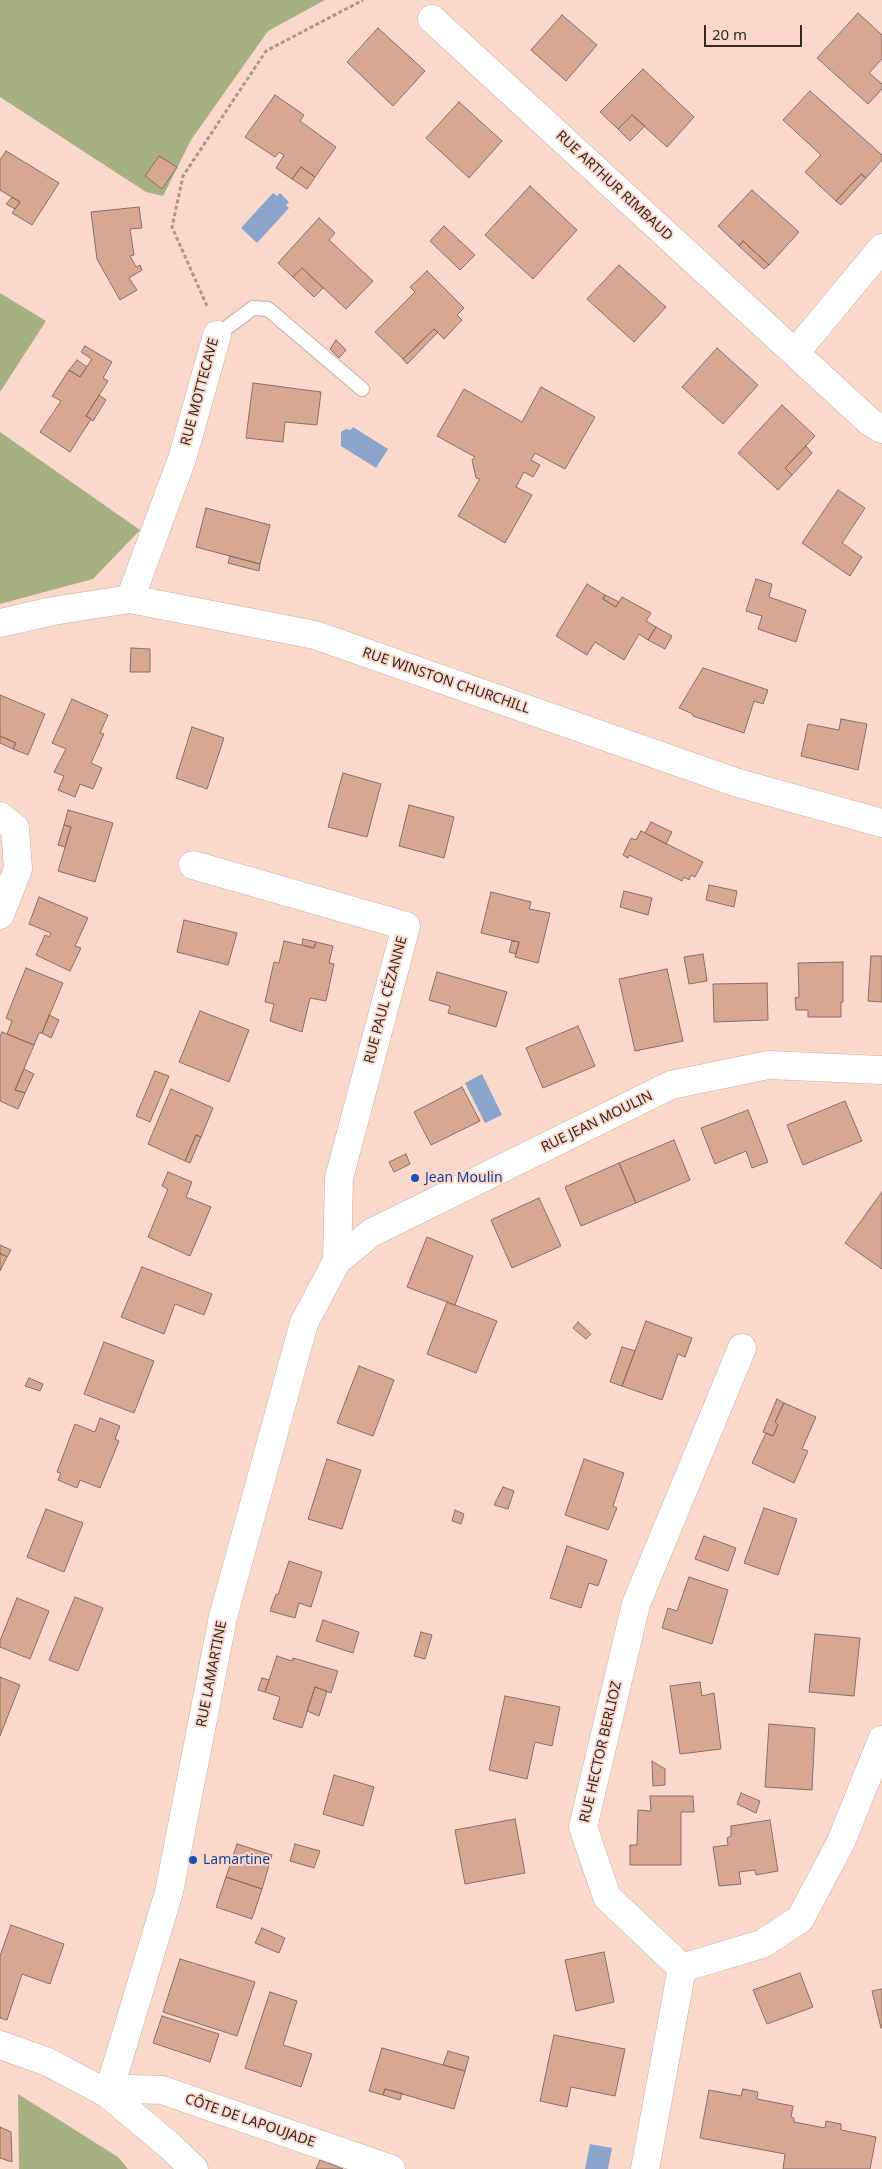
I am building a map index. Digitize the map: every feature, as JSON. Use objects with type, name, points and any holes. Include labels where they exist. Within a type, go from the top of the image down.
[{"type":"street","name":"RUE ARTHUR RIMBAUD","points":[[432,19],[870,422],[882,429]]},
{"type":"street","points":[[795,353],[882,248]]},
{"type":"street","name":"RUE MOTTECAVE","points":[[130,599],[182,458],[217,335]]},
{"type":"street","name":"RUE WINSTON CHURCHILL","points":[[0,623],[52,611],[130,599],[315,635],[738,783],[882,823]]},
{"type":"street","points":[[0,816],[15,828],[18,869],[0,915]]},
{"type":"street","name":"RUE PAUL CÉZANNE","points":[[193,865],[406,926],[339,1178],[337,1261]]},
{"type":"street","name":"RUE JEAN MOULIN","points":[[337,1261],[370,1233],[671,1085],[768,1065],[882,1070]]},
{"type":"street","name":"RUE LAMARTINE","points":[[108,2094],[169,1892],[223,1617],[304,1322],[337,1261]]},
{"type":"street","name":"RUE HECTOR BERLIOZ","points":[[682,1968],[607,1897],[583,1827],[636,1604],[742,1348]]},
{"type":"street","points":[[645,2169],[682,1968],[762,1944],[800,1919],[841,1842],[882,1740]]},
{"type":"street","points":[[0,2044],[48,2062],[108,2094],[170,2146],[194,2169]]},
{"type":"street","name":"CÔTE DE LAPOUJADE","points":[[108,2094],[131,2088],[162,2090],[391,2169]]},
{"type":"lane","points":[[217,335],[253,308],[268,308],[362,389]]},
{"type":"path","name":"RUE MOTTECAVE","points":[[217,335],[202,294],[172,227],[183,176],[266,51],[363,0]]},
{"type":"green space","points":[[0,0],[325,0],[268,31],[191,140],[163,196],[146,192],[0,97]]},
{"type":"green space","points":[[0,293],[46,321],[0,392]]},
{"type":"green space","points":[[0,432],[140,530],[93,579],[0,604]]},
{"type":"green space","points":[[18,2094],[118,2157],[128,2169],[19,2169]]},
{"type":"water","points":[[273,193],[277,196],[280,193],[289,202],[286,205],[289,208],[257,243],[241,228]]},
{"type":"water","points":[[353,427],[388,449],[376,468],[341,446],[341,432],[346,429],[351,430]]},
{"type":"water","points":[[482,1074],[502,1115],[485,1123],[465,1083]]},
{"type":"water","points":[[590,2144],[612,2148],[608,2169],[585,2169]]},
{"type":"building","points":[[858,13],[882,35],[882,59],[869,73],[882,84],[882,89],[868,104],[817,58]]},
{"type":"building","points":[[562,15],[597,45],[566,81],[531,50]]},
{"type":"building","points":[[378,28],[425,71],[393,106],[347,62]]},
{"type":"building","points":[[643,69],[694,117],[667,147],[632,115],[618,129],[600,112]]},
{"type":"building","points":[[810,91],[882,155],[882,160],[866,178],[861,174],[836,201],[805,172],[821,155],[783,120]]},
{"type":"building","points":[[275,95],[304,115],[300,121],[336,147],[315,177],[301,167],[292,179],[276,168],[284,155],[279,152],[275,157],[245,137]]},
{"type":"building","points":[[459,102],[502,141],[469,178],[426,138]]},
{"type":"building","points":[[632,115],[645,126],[630,141],[618,129]]},
{"type":"building","points":[[6,151],[59,183],[32,225],[12,213],[20,202],[0,190],[0,160]]},
{"type":"building","points":[[159,156],[177,167],[162,189],[145,176]]},
{"type":"building","points":[[301,167],[315,177],[307,189],[292,179]]},
{"type":"building","points":[[861,174],[866,178],[841,205],[836,201]]},
{"type":"building","points":[[530,186],[577,230],[533,279],[485,235]]},
{"type":"building","points":[[752,190],[799,232],[769,265],[743,241],[739,246],[718,226]]},
{"type":"building","points":[[12,197],[20,202],[15,209],[6,204]]},
{"type":"building","points":[[139,207],[142,228],[130,229],[134,255],[130,256],[136,267],[140,265],[142,270],[129,278],[137,290],[120,300],[97,259],[91,212]]},
{"type":"building","points":[[319,218],[335,233],[329,240],[373,281],[346,309],[302,268],[293,277],[278,263]]},
{"type":"building","points":[[444,226],[475,255],[460,270],[430,241]]},
{"type":"building","points":[[743,241],[769,265],[764,269],[739,246]]},
{"type":"building","points":[[619,265],[666,307],[634,342],[587,299]]},
{"type":"building","points":[[302,268],[323,288],[314,297],[293,277]]},
{"type":"building","points":[[427,271],[464,308],[457,315],[462,320],[444,339],[434,329],[403,359],[375,332],[415,292],[410,287]]},
{"type":"building","points":[[434,329],[438,332],[407,364],[403,359]]},
{"type":"building","points":[[336,340],[346,350],[339,358],[330,349]]},
{"type":"building","points":[[85,346],[112,362],[103,378],[108,381],[86,416],[91,419],[70,452],[40,432],[61,401],[52,396],[69,370],[80,377],[92,359],[81,352]]},
{"type":"building","points":[[717,348],[758,385],[723,424],[682,387]]},
{"type":"building","points":[[77,360],[87,367],[80,377],[69,370]]},
{"type":"building","points":[[253,383],[321,392],[317,425],[285,422],[283,442],[246,438]]},
{"type":"building","points":[[541,387],[595,417],[565,469],[535,453],[531,460],[540,465],[533,477],[524,472],[516,487],[532,495],[505,543],[458,516],[480,479],[476,478],[472,460],[475,457],[437,436],[464,389],[522,422]]},
{"type":"building","points":[[99,395],[106,400],[93,421],[86,416]]},
{"type":"building","points":[[782,405],[815,436],[785,468],[792,475],[778,490],[738,453]]},
{"type":"building","points":[[806,446],[812,453],[792,475],[785,468]]},
{"type":"building","points":[[838,490],[865,508],[842,543],[862,557],[850,576],[802,543]]},
{"type":"building","points":[[206,508],[270,525],[260,564],[196,547]]},
{"type":"building","points":[[230,556],[260,564],[259,571],[228,563]]},
{"type":"building","points":[[756,579],[772,584],[769,597],[806,610],[796,642],[758,629],[762,616],[746,611]]},
{"type":"building","points":[[587,584],[605,595],[603,599],[616,607],[622,597],[651,613],[646,621],[656,627],[648,640],[639,634],[624,660],[595,642],[587,655],[556,636]]},
{"type":"building","points":[[605,595],[619,602],[616,607],[603,599]]},
{"type":"building","points":[[656,627],[672,636],[665,649],[648,640]]},
{"type":"building","points":[[131,648],[150,649],[150,672],[130,672]]},
{"type":"building","points":[[703,668],[768,690],[763,704],[754,701],[744,733],[693,716],[693,714],[679,708]]},
{"type":"building","points":[[0,695],[45,714],[28,755],[13,749],[16,743],[0,736]]},
{"type":"building","points":[[72,699],[108,715],[100,733],[104,734],[91,763],[102,768],[93,789],[80,784],[75,797],[58,790],[64,776],[54,772],[66,749],[52,743]]},
{"type":"building","points":[[841,719],[867,724],[858,770],[801,756],[808,724],[839,730]]},
{"type":"building","points":[[192,727],[224,738],[207,789],[176,778]]},
{"type":"building","points":[[0,736],[16,743],[13,749],[0,743]]},
{"type":"building","points":[[343,773],[381,784],[367,837],[328,827]]},
{"type":"building","points":[[409,805],[454,817],[444,858],[399,846]]},
{"type":"building","points":[[68,810],[113,823],[95,882],[58,871],[71,827],[64,825]]},
{"type":"building","points":[[651,822],[672,832],[666,844],[645,833]]},
{"type":"building","points":[[64,825],[71,827],[65,847],[58,845]]},
{"type":"building","points":[[641,831],[703,862],[695,877],[691,875],[689,880],[684,877],[682,881],[629,855],[628,858],[623,855],[631,838],[636,840]]},
{"type":"building","points":[[709,885],[737,891],[734,907],[706,900]]},
{"type":"building","points":[[624,891],[652,898],[648,915],[620,907]]},
{"type":"building","points":[[491,892],[531,902],[529,909],[550,913],[538,963],[515,957],[519,942],[481,933]]},
{"type":"building","points":[[39,897],[88,918],[75,946],[81,948],[70,971],[36,955],[45,935],[49,937],[51,933],[29,924]]},
{"type":"building","points":[[184,920],[237,933],[228,965],[177,952]]},
{"type":"building","points":[[303,939],[316,942],[314,948],[302,945]]},
{"type":"building","points":[[284,941],[314,948],[316,942],[333,946],[329,963],[334,964],[326,1001],[310,998],[302,1032],[270,1021],[274,1004],[265,1002],[274,962],[279,963]]},
{"type":"building","points":[[512,941],[519,942],[516,954],[509,952]]},
{"type":"building","points":[[703,954],[707,981],[689,984],[684,957]]},
{"type":"building","points":[[871,956],[882,956],[882,1002],[868,1001]]},
{"type":"building","points":[[843,962],[841,1017],[808,1017],[808,1010],[796,1010],[795,998],[799,997],[798,963]]},
{"type":"building","points":[[26,968],[63,983],[42,1033],[39,1033],[34,1045],[7,1034],[12,1021],[6,1018]]},
{"type":"building","points":[[667,969],[683,1041],[635,1051],[619,979]]},
{"type":"building","points":[[437,972],[507,992],[496,1027],[448,1013],[450,1006],[429,1000]]},
{"type":"building","points":[[767,983],[768,1020],[714,1022],[713,984]]},
{"type":"building","points":[[200,1011],[249,1030],[229,1082],[179,1062]]},
{"type":"building","points":[[49,1015],[59,1020],[51,1038],[42,1033]]},
{"type":"building","points":[[578,1026],[595,1066],[543,1088],[526,1048]]},
{"type":"building","points":[[2,1032],[34,1045],[15,1090],[25,1093],[18,1109],[0,1101],[0,1036]]},
{"type":"building","points":[[24,1069],[34,1074],[25,1093],[15,1090]]},
{"type":"building","points":[[155,1071],[169,1076],[150,1122],[136,1116]]},
{"type":"building","points":[[462,1087],[480,1121],[431,1145],[414,1112]]},
{"type":"building","points":[[171,1089],[213,1108],[201,1137],[196,1135],[185,1161],[148,1144]]},
{"type":"building","points":[[845,1101],[862,1141],[803,1165],[787,1125]]},
{"type":"building","points":[[748,1110],[768,1162],[752,1168],[746,1151],[715,1164],[701,1128]]},
{"type":"building","points":[[196,1135],[201,1137],[190,1163],[185,1161]]},
{"type":"building","points":[[674,1140],[690,1180],[636,1203],[619,1163]]},
{"type":"building","points":[[406,1154],[410,1164],[394,1172],[389,1162]]},
{"type":"building","points":[[619,1163],[636,1203],[581,1226],[565,1187]]},
{"type":"building","points":[[168,1172],[192,1182],[186,1197],[211,1207],[190,1256],[148,1237],[168,1189],[162,1186]]},
{"type":"building","points":[[882,1192],[882,1269],[845,1243]]},
{"type":"building","points":[[539,1198],[561,1246],[512,1268],[491,1220]]},
{"type":"building","points":[[427,1237],[473,1256],[455,1305],[407,1287]]},
{"type":"building","points":[[0,1245],[11,1250],[7,1257],[0,1253]]},
{"type":"building","points":[[0,1253],[7,1257],[0,1271]]},
{"type":"building","points":[[142,1267],[212,1294],[204,1315],[175,1304],[164,1334],[121,1317]]},
{"type":"building","points":[[447,1302],[497,1321],[476,1373],[427,1354]]},
{"type":"building","points":[[646,1321],[692,1338],[685,1357],[678,1354],[662,1400],[622,1386]]},
{"type":"building","points":[[578,1322],[591,1334],[586,1339],[573,1328]]},
{"type":"building","points":[[104,1342],[154,1361],[134,1413],[84,1394]]},
{"type":"building","points":[[622,1347],[635,1351],[622,1386],[610,1382]]},
{"type":"building","points":[[359,1366],[394,1380],[373,1436],[337,1423]]},
{"type":"building","points":[[29,1378],[43,1384],[40,1391],[25,1386]]},
{"type":"building","points":[[777,1399],[784,1403],[775,1422],[778,1425],[773,1436],[763,1432]]},
{"type":"building","points":[[784,1403],[816,1417],[802,1449],[808,1451],[794,1483],[752,1463],[766,1433],[773,1436],[778,1425],[775,1422]]},
{"type":"building","points":[[100,1418],[120,1426],[115,1439],[119,1441],[100,1488],[80,1480],[77,1488],[58,1480],[61,1473],[57,1472],[75,1424],[95,1432]]},
{"type":"building","points":[[327,1459],[361,1470],[342,1529],[308,1519]]},
{"type":"building","points":[[584,1459],[624,1473],[613,1506],[617,1508],[608,1530],[565,1515]]},
{"type":"building","points":[[503,1487],[514,1491],[508,1509],[494,1505]]},
{"type":"building","points":[[764,1508],[797,1519],[778,1575],[744,1563]]},
{"type":"building","points":[[46,1509],[83,1523],[64,1572],[27,1557]]},
{"type":"building","points":[[455,1510],[464,1514],[461,1524],[452,1521]]},
{"type":"building","points":[[704,1536],[736,1548],[728,1571],[695,1559]]},
{"type":"building","points":[[567,1546],[607,1560],[598,1586],[589,1583],[581,1608],[550,1598]]},
{"type":"building","points":[[289,1561],[322,1572],[311,1607],[299,1603],[295,1618],[270,1611],[276,1594],[278,1595]]},
{"type":"building","points":[[689,1577],[728,1590],[712,1644],[662,1628],[668,1608],[677,1611]]},
{"type":"building","points":[[75,1597],[103,1608],[78,1671],[49,1660]]},
{"type":"building","points":[[17,1598],[49,1611],[30,1659],[0,1647],[0,1641]]},
{"type":"building","points":[[323,1620],[359,1632],[353,1653],[316,1641]]},
{"type":"building","points":[[421,1632],[432,1635],[425,1659],[414,1656]]},
{"type":"building","points":[[815,1634],[860,1638],[854,1696],[809,1692]]},
{"type":"building","points":[[277,1656],[292,1661],[293,1658],[338,1671],[331,1693],[315,1687],[302,1728],[273,1719],[280,1697],[265,1692]]},
{"type":"building","points":[[0,1677],[20,1685],[0,1736]]},
{"type":"building","points":[[262,1678],[269,1680],[265,1692],[258,1690]]},
{"type":"building","points":[[700,1682],[702,1696],[714,1693],[721,1749],[680,1754],[670,1686]]},
{"type":"building","points":[[315,1687],[327,1691],[319,1716],[307,1711]]},
{"type":"building","points":[[505,1696],[560,1707],[552,1746],[535,1742],[527,1779],[489,1770]]},
{"type":"building","points":[[769,1724],[815,1728],[812,1790],[765,1787]]},
{"type":"building","points":[[652,1761],[665,1769],[665,1785],[653,1786]]},
{"type":"building","points":[[334,1775],[374,1787],[363,1826],[323,1814]]},
{"type":"building","points":[[741,1793],[760,1801],[756,1813],[737,1804]]},
{"type":"building","points":[[650,1796],[693,1796],[694,1812],[681,1812],[681,1865],[630,1865],[630,1845],[637,1845],[638,1810],[651,1811]]},
{"type":"building","points":[[515,1819],[525,1873],[465,1884],[455,1830]]},
{"type":"building","points":[[770,1820],[778,1871],[756,1875],[755,1870],[739,1872],[741,1884],[719,1886],[713,1847],[728,1845],[727,1838],[731,1836],[731,1826]]},
{"type":"building","points":[[237,1844],[272,1855],[262,1889],[226,1877]]},
{"type":"building","points":[[295,1844],[320,1851],[314,1868],[290,1861]]},
{"type":"building","points":[[226,1877],[262,1889],[252,1919],[216,1907]]},
{"type":"building","points":[[11,1925],[64,1944],[50,1984],[22,1974],[7,2020],[0,2018],[0,1956]]},
{"type":"building","points":[[262,1928],[285,1938],[279,1953],[255,1943]]},
{"type":"building","points":[[604,1952],[614,2002],[576,2011],[565,1960]]},
{"type":"building","points":[[180,1959],[255,1982],[237,2036],[163,2012]]},
{"type":"building","points":[[800,1973],[813,2007],[767,2024],[753,1990]]},
{"type":"building","points":[[882,1989],[882,2028],[881,2028],[872,1991]]},
{"type":"building","points":[[270,1992],[297,2001],[283,2045],[312,2054],[301,2087],[245,2068]]},
{"type":"building","points":[[162,2016],[219,2034],[210,2062],[153,2043]]},
{"type":"building","points":[[554,2035],[625,2049],[615,2096],[571,2087],[567,2107],[540,2101]]},
{"type":"building","points":[[382,2048],[465,2071],[454,2109],[385,2089],[383,2095],[369,2091]]},
{"type":"building","points":[[448,2051],[469,2057],[465,2071],[443,2065]]},
{"type":"building","points":[[385,2089],[402,2093],[400,2100],[383,2095]]},
{"type":"building","points":[[743,2089],[758,2092],[757,2099],[793,2106],[791,2117],[794,2118],[794,2122],[825,2128],[826,2121],[841,2124],[841,2130],[876,2137],[870,2169],[783,2169],[785,2154],[700,2138],[709,2090],[741,2096]]},
{"type":"building","points":[[0,2127],[11,2132],[12,2162],[0,2158]]},
{"type":"building","points":[[320,2160],[338,2167],[343,2169],[316,2169]]},
{"type":"place","name":"Jean Moulin","points":[[415,1178]]},
{"type":"place","name":"Lamartine","points":[[193,1860]]}]
